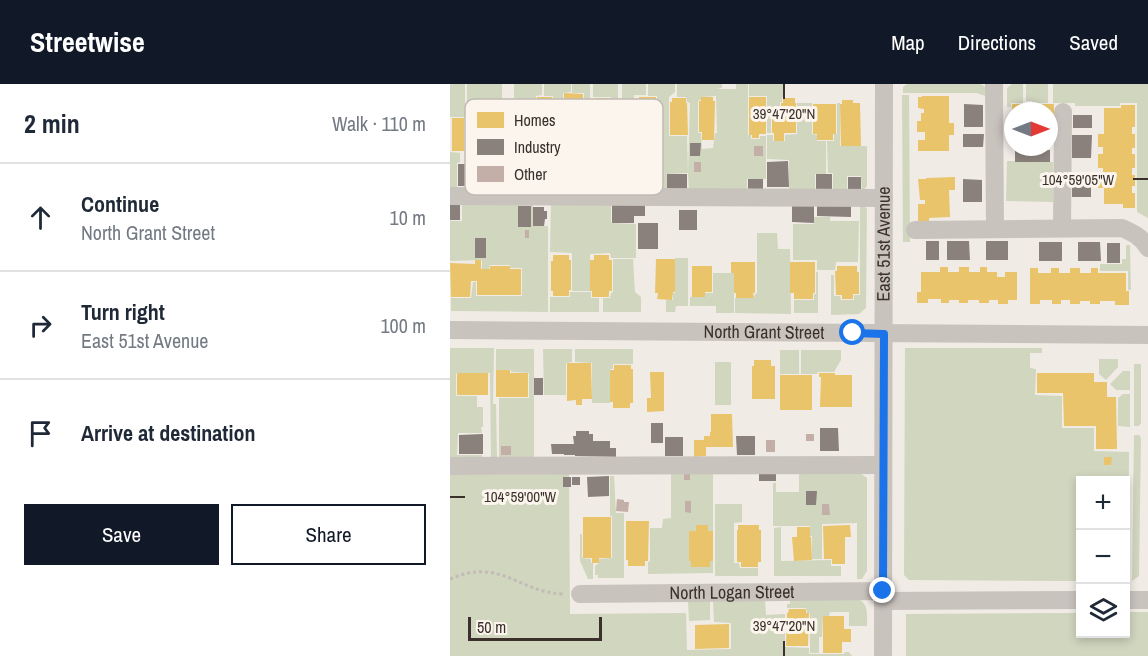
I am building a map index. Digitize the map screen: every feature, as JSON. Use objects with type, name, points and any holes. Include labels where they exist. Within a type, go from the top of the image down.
[{"type":"street","name":"East 51st Avenue","points":[[883,656],[884,84]]},
{"type":"street","points":[[994,84],[994,229]]},
{"type":"street","points":[[1062,228],[1063,112]]},
{"type":"street","points":[[450,196],[884,198]]},
{"type":"street","points":[[915,230],[1122,228],[1145,242],[1148,248]]},
{"type":"street","name":"North Grant Street","points":[[450,330],[1148,335]]},
{"type":"street","points":[[450,466],[884,465]]},
{"type":"street","name":"North Logan Street","points":[[580,594],[1076,600]]},
{"type":"street","points":[[1130,600],[1148,600]]},
{"type":"path","points":[[450,579],[470,572],[494,572],[544,591],[558,594],[580,594]]},
{"type":"green space","points":[[450,84],[465,84],[465,117],[450,117]]},
{"type":"green space","points":[[467,84],[502,84],[502,99],[467,99]]},
{"type":"green space","points":[[514,84],[542,84],[542,95],[536,96],[536,99],[514,98]]},
{"type":"green space","points":[[544,84],[571,84],[571,92],[563,93],[563,99],[544,96]]},
{"type":"green space","points":[[572,84],[590,84],[590,99],[584,99],[584,93],[572,93]]},
{"type":"green space","points":[[593,84],[618,84],[618,99],[593,97]]},
{"type":"green space","points":[[622,84],[646,84],[646,95],[634,95],[634,99],[622,99]]},
{"type":"green space","points":[[648,84],[675,84],[675,92],[669,97],[669,136],[687,136],[688,172],[690,103],[687,102],[686,97],[677,97],[677,84],[722,84],[722,88],[716,89],[736,89],[736,84],[748,84],[748,135],[751,135],[751,139],[766,136],[766,179],[747,179],[747,192],[689,191],[688,173],[667,174],[667,192],[663,192],[663,99],[648,96]],"holes":[[[716,96],[717,133],[715,133],[713,148],[702,149],[701,133],[698,133],[698,102],[701,97]]]},
{"type":"green space","points":[[749,84],[784,84],[784,97],[780,102],[780,112],[771,113],[771,133],[767,133],[767,96],[749,96]]},
{"type":"green space","points":[[907,84],[981,84],[985,87],[986,96],[976,93],[903,93],[903,87]]},
{"type":"green space","points":[[1012,84],[1023,84],[1023,102],[1007,102],[1007,88]]},
{"type":"green space","points":[[1026,84],[1048,84],[1048,102],[1026,101]]},
{"type":"green space","points":[[1053,84],[1148,84],[1148,218],[1137,212],[1137,103],[1120,103],[1120,106],[1075,106],[1075,103],[1053,102]]},
{"type":"green space","points":[[902,95],[909,95],[910,242],[903,242]]},
{"type":"green space","points":[[797,103],[812,103],[812,134],[817,135],[817,141],[826,141],[826,174],[815,174],[815,191],[789,191],[789,160],[767,159],[767,135],[773,135],[773,141],[785,141],[785,135],[797,134]]},
{"type":"green space","points":[[837,103],[840,103],[840,146],[867,146],[867,186],[862,192],[861,176],[847,176],[847,192],[833,192],[833,173],[828,173],[827,141],[834,141],[834,134],[837,134]]},
{"type":"green space","points":[[450,152],[460,153],[460,162],[457,163],[457,191],[450,191]]},
{"type":"green space","points":[[1007,161],[1053,162],[1053,202],[1006,201]]},
{"type":"green space","points":[[533,202],[533,226],[548,226],[548,312],[451,311],[451,298],[471,298],[473,282],[476,282],[476,296],[522,296],[522,268],[510,268],[510,265],[490,265],[489,269],[482,269],[482,260],[450,261],[450,221],[462,221],[462,203]]},
{"type":"green space","points":[[551,203],[611,203],[611,223],[636,224],[636,258],[611,258],[610,253],[590,254],[590,291],[572,291],[572,253],[550,252]]},
{"type":"green space","points":[[860,203],[867,209],[866,308],[859,314],[831,315],[831,275],[834,275],[834,296],[840,296],[841,300],[854,300],[854,295],[860,295]]},
{"type":"green space","points":[[814,217],[830,217],[830,221],[859,221],[858,262],[836,262],[835,270],[817,270],[817,260],[793,260],[793,224],[814,224]]},
{"type":"green space","points":[[757,233],[777,233],[778,249],[790,249],[791,314],[735,313],[735,298],[754,298],[757,293]]},
{"type":"green space","points":[[1126,245],[1130,245],[1131,290],[1128,290],[1128,271],[1100,271],[1100,264],[1122,264],[1122,259],[1126,259]]},
{"type":"green space","points":[[675,258],[688,258],[688,306],[676,306],[675,312],[666,312],[666,300],[673,300],[673,293],[675,293]]},
{"type":"green space","points":[[613,259],[633,259],[635,292],[641,297],[641,312],[603,312],[603,298],[610,298],[613,292]]},
{"type":"green space","points":[[816,272],[818,272],[818,313],[794,313],[794,300],[814,300]]},
{"type":"green space","points":[[713,273],[734,273],[734,313],[716,313],[716,306],[690,306],[690,297],[705,297],[705,293],[713,293]]},
{"type":"green space","points":[[570,292],[591,292],[591,298],[599,298],[599,312],[550,312],[550,297],[570,297]]},
{"type":"green space","points":[[450,348],[494,348],[493,404],[496,404],[497,458],[491,458],[490,373],[456,373],[456,396],[477,396],[477,407],[483,407],[482,433],[458,433],[457,455],[482,455],[482,459],[450,459]]},
{"type":"green space","points":[[905,348],[1042,348],[1042,353],[1030,353],[1030,368],[1036,369],[1035,395],[1062,396],[1062,428],[1094,428],[1094,451],[1129,452],[1129,476],[1076,476],[1076,581],[909,580],[904,575]]},
{"type":"green space","points":[[496,349],[534,349],[534,459],[499,459],[499,398],[529,398],[529,373],[496,370]]},
{"type":"green space","points":[[543,349],[572,349],[572,362],[566,363],[566,395],[544,395]]},
{"type":"green space","points":[[575,349],[633,349],[633,364],[613,364],[613,369],[610,369],[610,403],[592,403],[592,363],[575,362]]},
{"type":"green space","points":[[780,350],[799,350],[799,374],[780,374]]},
{"type":"green space","points":[[801,350],[841,350],[841,360],[834,372],[801,374]]},
{"type":"green space","points":[[1099,359],[1118,359],[1118,367],[1106,380],[1099,374]]},
{"type":"green space","points":[[715,362],[731,362],[731,405],[715,405]]},
{"type":"green space","points":[[1134,364],[1141,364],[1141,423],[1139,426],[1134,426]]},
{"type":"green space","points":[[1123,371],[1130,371],[1130,390],[1116,390],[1110,384]]},
{"type":"green space","points":[[1123,394],[1130,394],[1130,427],[1118,426],[1118,398]]},
{"type":"green space","points":[[1134,435],[1139,435],[1141,438],[1139,576],[1132,581]]},
{"type":"green space","points":[[799,473],[860,473],[867,478],[867,571],[862,579],[857,579],[857,523],[822,524],[822,559],[812,559],[810,526],[773,526],[773,483],[776,483],[776,492],[799,492]]},
{"type":"green space","points":[[569,474],[570,614],[686,613],[687,650],[731,649],[731,623],[714,622],[713,601],[765,600],[766,615],[785,614],[785,647],[809,648],[809,654],[849,652],[852,656],[450,656],[450,475]]},
{"type":"green space","points":[[671,474],[713,474],[713,573],[648,574],[650,528],[662,528],[663,519],[671,518]]},
{"type":"green space","points":[[610,476],[614,476],[616,513],[624,513],[624,578],[598,578],[598,575],[595,575],[595,566],[599,563],[599,559],[612,558]]},
{"type":"green space","points":[[715,504],[742,504],[742,522],[734,523],[734,563],[739,563],[740,568],[758,568],[758,576],[715,576]]},
{"type":"green space","points":[[781,527],[781,561],[831,560],[831,566],[841,566],[841,576],[774,576],[774,528]]},
{"type":"green space","points":[[580,534],[582,534],[582,558],[591,559],[593,579],[588,579],[580,561]]},
{"type":"green space","points":[[790,599],[858,599],[866,607],[867,626],[849,626],[849,612],[830,612],[829,616],[823,616],[819,653],[810,653],[810,613],[807,613],[806,608],[787,608]]},
{"type":"green space","points":[[688,601],[710,601],[710,620],[689,621]]},
{"type":"green space","points":[[1130,612],[1148,612],[1148,656],[906,656],[906,614],[1076,613],[1076,638],[1130,638]]},
{"type":"building: Homes","points":[[564,93],[583,94],[583,99],[564,99]]},
{"type":"building: Homes","points":[[949,96],[949,123],[954,123],[954,135],[949,135],[949,151],[918,151],[918,140],[925,140],[925,132],[917,132],[917,121],[921,121],[921,113],[924,113],[924,109],[918,108],[918,97]]},
{"type":"building: Homes","points":[[537,97],[552,97],[552,99],[537,99]]},
{"type":"building: Homes","points":[[639,97],[656,97],[656,99],[639,99]]},
{"type":"building: Homes","points":[[701,97],[713,97],[715,101],[714,140],[702,140],[702,132],[699,132]]},
{"type":"building: Homes","points":[[749,97],[766,97],[766,134],[759,134],[759,138],[752,138],[752,135],[749,135]]},
{"type":"building: Homes","points":[[672,98],[686,98],[688,135],[670,135]]},
{"type":"building: Homes","points":[[783,98],[795,98],[796,133],[784,133],[784,141],[774,141],[772,113],[781,113]]},
{"type":"building: Homes","points":[[842,100],[853,100],[853,103],[860,103],[861,146],[841,146],[840,104]]},
{"type":"building: Homes","points":[[813,104],[836,104],[836,134],[833,134],[833,140],[817,140],[817,134],[813,134]]},
{"type":"building: Homes","points":[[1121,105],[1135,105],[1135,127],[1132,127],[1132,134],[1135,134],[1135,148],[1132,148],[1132,154],[1135,154],[1135,168],[1132,168],[1132,175],[1135,175],[1135,186],[1132,186],[1132,193],[1135,193],[1135,208],[1123,208],[1123,204],[1104,204],[1104,188],[1098,188],[1098,175],[1103,175],[1103,168],[1098,168],[1098,154],[1103,154],[1103,147],[1098,147],[1098,134],[1104,134],[1104,108],[1121,108]]},
{"type":"building: Homes","points":[[452,118],[464,118],[464,151],[452,151]]},
{"type":"building: Homes","points":[[955,177],[955,190],[949,190],[950,217],[918,221],[918,204],[925,204],[925,200],[920,200],[918,179]]},
{"type":"building: Homes","points":[[553,255],[569,255],[569,260],[571,260],[569,296],[553,296],[553,291],[551,291]]},
{"type":"building: Homes","points":[[594,255],[609,255],[609,260],[612,260],[612,291],[609,291],[609,297],[592,297],[590,260],[594,260]]},
{"type":"building: Homes","points":[[656,259],[675,259],[675,292],[673,292],[672,300],[657,299],[658,293],[655,293]]},
{"type":"building: Homes","points":[[475,260],[481,260],[481,269],[490,269],[490,266],[510,266],[510,269],[521,269],[521,295],[477,295],[477,281],[471,281],[470,297],[451,297],[450,263],[475,264]]},
{"type":"building: Homes","points":[[731,262],[755,262],[754,298],[736,298]]},
{"type":"building: Homes","points":[[790,262],[815,262],[813,299],[794,299],[794,293],[790,293]]},
{"type":"building: Homes","points":[[692,266],[712,266],[712,292],[705,292],[705,297],[692,297]]},
{"type":"building: Homes","points":[[837,266],[857,266],[859,294],[853,294],[853,299],[842,299],[842,295],[836,295],[835,271],[837,271]]},
{"type":"building: Homes","points":[[940,267],[948,267],[948,272],[959,272],[959,267],[969,267],[969,272],[980,272],[980,267],[987,267],[987,272],[997,272],[997,277],[1005,277],[1005,272],[1017,272],[1017,300],[1008,300],[1008,304],[998,304],[998,300],[979,303],[979,300],[968,300],[968,303],[959,303],[959,300],[949,300],[949,303],[941,303],[941,299],[928,299],[928,303],[917,303],[917,292],[921,292],[921,272],[940,272]]},
{"type":"building: Homes","points":[[1030,268],[1038,268],[1038,273],[1051,273],[1051,268],[1059,268],[1059,273],[1070,273],[1070,268],[1080,268],[1080,273],[1091,273],[1091,268],[1098,268],[1098,273],[1126,273],[1129,305],[1115,305],[1115,301],[1090,304],[1090,301],[1080,301],[1080,304],[1070,304],[1070,300],[1061,300],[1061,304],[1052,304],[1052,300],[1040,300],[1040,304],[1030,304]]},
{"type":"building: Homes","points":[[754,360],[771,360],[771,366],[775,366],[775,399],[752,399]]},
{"type":"building: Homes","points":[[567,363],[591,363],[592,399],[582,399],[582,405],[576,405],[576,400],[567,401]]},
{"type":"building: Homes","points":[[614,365],[631,365],[633,369],[633,403],[630,403],[630,408],[613,408],[613,402],[610,402],[610,370],[614,370]]},
{"type":"building: Homes","points":[[496,370],[528,373],[528,397],[496,397]]},
{"type":"building: Homes","points":[[650,372],[664,372],[664,411],[647,412],[647,398],[651,398]]},
{"type":"building: Homes","points":[[457,373],[488,373],[488,395],[457,395]]},
{"type":"building: Homes","points":[[819,373],[852,375],[852,407],[820,407],[821,377]]},
{"type":"building: Homes","points":[[1037,373],[1094,373],[1094,382],[1107,382],[1107,397],[1116,397],[1117,449],[1096,449],[1096,426],[1064,426],[1063,393],[1037,393]]},
{"type":"building: Homes","points":[[780,375],[812,375],[812,410],[780,410]]},
{"type":"building: Homes","points":[[711,414],[732,414],[733,447],[706,447],[706,456],[694,457],[694,440],[704,440],[704,436],[710,436]]},
{"type":"building: Homes","points":[[1104,457],[1112,457],[1111,465],[1104,465]]},
{"type":"building: Homes","points":[[583,517],[611,517],[611,558],[599,558],[599,563],[592,563],[592,558],[583,558]]},
{"type":"building: Homes","points":[[626,521],[649,521],[648,561],[645,561],[645,566],[628,566]]},
{"type":"building: Homes","points":[[696,525],[708,525],[708,531],[713,531],[713,561],[710,561],[710,567],[691,567],[691,561],[689,561],[689,531],[696,531]]},
{"type":"building: Homes","points":[[738,525],[759,525],[761,562],[758,562],[758,567],[741,567],[741,562],[737,562]]},
{"type":"building: Homes","points":[[850,525],[851,537],[845,537],[845,564],[832,564],[832,559],[824,559],[823,526]]},
{"type":"building: Homes","points":[[797,527],[810,527],[812,560],[794,561],[792,537],[797,537]]},
{"type":"building: Homes","points":[[789,609],[806,609],[806,613],[809,613],[808,646],[786,646]]},
{"type":"building: Homes","points":[[823,616],[844,616],[844,629],[851,629],[851,642],[842,642],[842,653],[823,653]]},
{"type":"building: Homes","points":[[729,624],[729,648],[695,649],[695,625]]},
{"type":"building: Industry","points":[[964,104],[983,105],[983,127],[964,127]]},
{"type":"building: Industry","points":[[1073,115],[1092,115],[1092,128],[1073,128]]},
{"type":"building: Industry","points":[[963,134],[984,134],[983,147],[963,147]]},
{"type":"building: Industry","points":[[1072,135],[1092,135],[1091,158],[1072,158]]},
{"type":"building: Industry","points":[[690,143],[701,143],[700,156],[690,156]]},
{"type":"building: Industry","points":[[1015,156],[1050,156],[1050,162],[1015,162]]},
{"type":"building: Industry","points":[[788,161],[789,187],[767,187],[767,162]]},
{"type":"building: Industry","points":[[458,164],[465,164],[465,186],[458,186]]},
{"type":"building: Industry","points":[[667,174],[687,174],[687,192],[667,192]]},
{"type":"building: Industry","points":[[816,174],[832,174],[832,191],[816,191]]},
{"type":"building: Industry","points":[[1072,174],[1091,175],[1091,197],[1072,197]]},
{"type":"building: Industry","points":[[848,177],[861,177],[861,191],[848,191]]},
{"type":"building: Industry","points":[[748,179],[763,179],[763,191],[748,191]]},
{"type":"building: Industry","points":[[963,179],[982,180],[982,202],[963,202]]},
{"type":"building: Industry","points":[[450,203],[460,204],[460,220],[450,220]]},
{"type":"building: Industry","points":[[612,204],[645,204],[645,216],[634,216],[634,223],[612,223]]},
{"type":"building: Industry","points":[[792,204],[814,205],[814,223],[792,222]]},
{"type":"building: Industry","points":[[817,205],[851,205],[851,217],[817,216]]},
{"type":"building: Industry","points":[[518,206],[531,206],[531,227],[518,227]]},
{"type":"building: Industry","points":[[533,207],[544,207],[544,211],[547,211],[544,226],[533,226]]},
{"type":"building: Industry","points":[[679,210],[697,210],[697,230],[679,230]]},
{"type":"building: Industry","points":[[638,223],[658,223],[658,249],[638,249]]},
{"type":"building: Industry","points":[[475,238],[486,238],[486,258],[475,258]]},
{"type":"building: Industry","points":[[926,241],[939,241],[939,260],[926,260]]},
{"type":"building: Industry","points":[[947,241],[969,241],[970,260],[947,260]]},
{"type":"building: Industry","points":[[986,241],[1008,241],[1008,260],[986,260]]},
{"type":"building: Industry","points":[[1039,242],[1062,242],[1062,261],[1039,261]]},
{"type":"building: Industry","points":[[1078,242],[1100,242],[1101,261],[1078,261]]},
{"type":"building: Industry","points":[[1107,243],[1120,243],[1120,263],[1107,263]]},
{"type":"building: Industry","points":[[534,378],[543,378],[543,395],[534,395]]},
{"type":"building: Industry","points":[[651,423],[663,423],[663,443],[651,443]]},
{"type":"building: Industry","points":[[820,428],[838,428],[839,451],[820,451]]},
{"type":"building: Industry","points":[[576,431],[589,431],[589,434],[593,434],[593,441],[610,441],[610,448],[616,448],[616,457],[552,454],[551,444],[574,444],[573,436],[576,436]]},
{"type":"building: Industry","points":[[483,434],[483,454],[459,454],[459,435]]},
{"type":"building: Industry","points":[[736,436],[755,436],[755,455],[737,455]]},
{"type":"building: Industry","points":[[665,437],[683,437],[683,456],[665,456]]},
{"type":"building: Industry","points":[[759,473],[776,473],[776,481],[759,481]]},
{"type":"building: Industry","points":[[609,476],[609,496],[588,497],[587,477]]},
{"type":"building: Industry","points":[[563,477],[571,477],[571,487],[563,487]]},
{"type":"building: Industry","points":[[572,477],[580,477],[580,485],[572,485]]},
{"type":"building: Industry","points":[[806,491],[817,491],[816,505],[806,505]]},
{"type":"building: Other","points":[[754,146],[763,146],[763,156],[754,156]]},
{"type":"building: Other","points":[[694,162],[701,162],[701,172],[694,172]]},
{"type":"building: Other","points":[[525,230],[529,230],[529,238],[525,238]]},
{"type":"building: Other","points":[[806,434],[814,434],[814,441],[806,441]]},
{"type":"building: Other","points":[[766,440],[775,440],[775,452],[766,452]]},
{"type":"building: Other","points":[[501,446],[511,446],[511,455],[501,455]]},
{"type":"building: Other","points":[[684,473],[690,473],[690,480],[684,480]]},
{"type":"building: Other","points":[[617,499],[629,502],[628,512],[616,511]]},
{"type":"building: Other","points":[[685,501],[691,501],[691,513],[685,512]]},
{"type":"building: Other","points":[[822,504],[829,504],[830,515],[822,515]]},
{"type":"route","points":[[853,333],[884,334],[883,591]]}]
